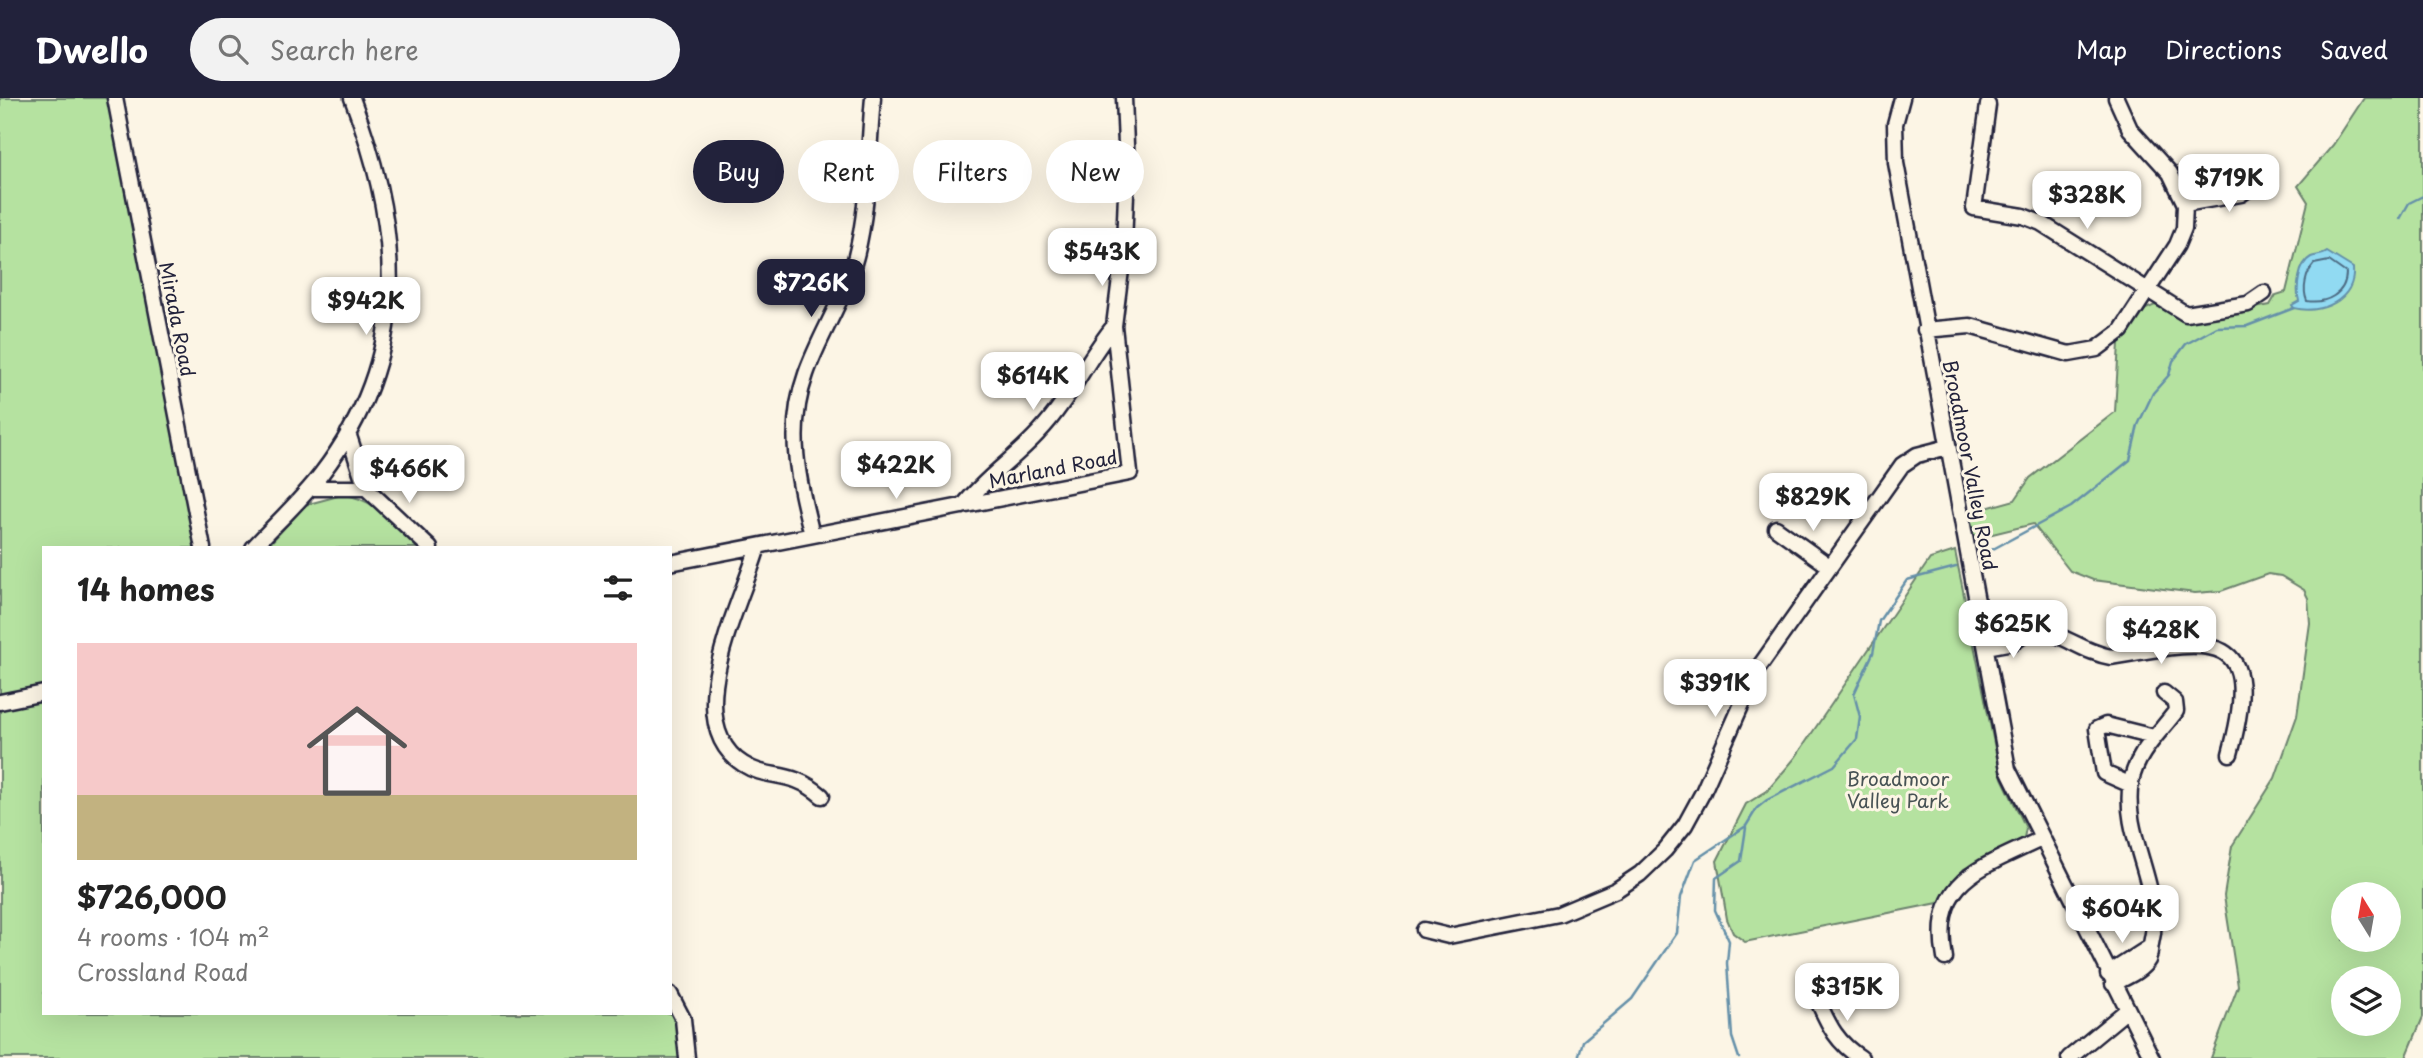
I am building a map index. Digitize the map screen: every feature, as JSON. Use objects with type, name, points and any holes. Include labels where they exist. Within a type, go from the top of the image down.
[{"type":"street","name":"Mirada Road","points":[[115,98],[203,546]]},
{"type":"street","points":[[255,546],[310,488],[348,433],[373,379],[387,324],[391,268],[383,196],[373,155],[352,98]]},
{"type":"street","points":[[813,535],[796,471],[796,420],[806,373],[845,286],[857,251],[873,98]]},
{"type":"street","name":"Marland Road","points":[[672,564],[1130,473],[1114,326],[1124,246],[1127,181],[1124,98]]},
{"type":"street","name":"Broadmoor Valley Road","points":[[1902,98],[1895,124],[1896,163],[2008,769],[2126,1011],[2152,1058]]},
{"type":"street","points":[[1925,330],[1970,326],[2059,352],[2087,352],[2106,344],[2121,331],[2182,236],[2185,204],[2170,173],[2130,129],[2116,98]]},
{"type":"street","points":[[1988,105],[1974,208],[2023,216],[2041,223],[2173,308],[2192,314],[2248,304],[2264,293]]},
{"type":"street","points":[[2185,204],[2241,194],[2255,184]]},
{"type":"street","name":"Marland Road","points":[[963,506],[985,478],[1044,426],[1073,389],[1095,350],[1114,326]]},
{"type":"street","points":[[348,433],[366,488],[428,546]]},
{"type":"street","points":[[1424,930],[1449,936],[1559,914],[1588,904],[1640,874],[1685,825],[1757,670],[1829,566],[1902,465],[1917,455],[1948,447]]},
{"type":"street","points":[[310,488],[366,488]]},
{"type":"street","points":[[1776,528],[1829,566]]},
{"type":"street","points":[[758,547],[732,614],[719,659],[717,721],[725,745],[740,762],[751,768],[796,778],[821,796]]},
{"type":"street","points":[[1984,642],[2013,642],[2022,635],[2052,633],[2100,655],[2112,657],[2192,643],[2209,645],[2222,651],[2240,672],[2242,682],[2239,722],[2230,754]]},
{"type":"street","points":[[0,702],[42,693]]},
{"type":"street","points":[[2111,979],[2150,947],[2155,921],[2132,814],[2131,785],[2136,765],[2154,737],[2176,711],[2175,702],[2164,693]]},
{"type":"street","points":[[2131,785],[2104,773],[2096,729],[2106,725],[2154,737]]},
{"type":"street","points":[[1945,958],[1941,924],[1944,906],[1959,883],[2041,839]]},
{"type":"street","points":[[672,998],[683,1019],[687,1058]]},
{"type":"street","points":[[1818,1000],[1835,1036],[1861,1058]]},
{"type":"street","points":[[2069,1058],[2126,1011]]},
{"type":"green space","points":[[0,98],[107,98],[197,546],[42,546],[42,1015],[672,1015],[672,1009],[679,1023],[681,1058],[0,1058]]},
{"type":"green space","points":[[2364,98],[2423,98],[2423,1017],[2406,1058],[2211,1058],[2238,986],[2224,896],[2232,846],[2275,778],[2297,716],[2310,623],[2308,598],[2304,590],[2281,576],[2268,574],[2221,591],[2195,593],[2093,580],[2070,571],[2033,524],[1972,539],[1968,513],[2015,500],[2030,478],[2115,412],[2119,343],[2146,309],[2155,305],[2175,315],[2202,318],[2270,305],[2276,295],[2286,292],[2308,202],[2298,186],[2333,145]]},
{"type":"green space","points":[[342,495],[354,497],[375,507],[419,546],[268,546],[305,505]]},
{"type":"green space","name":"Broadmoor Valley Park","points":[[1955,551],[1997,758],[2002,778],[2026,828],[2024,838],[1964,869],[1938,903],[1745,942],[1733,933],[1727,919],[1717,861],[1746,804],[1767,791],[1795,758],[1930,559]]},
{"type":"water","points":[[2327,252],[2353,268],[2349,289],[2335,303],[2325,307],[2304,310],[2294,308],[2292,305],[2299,301],[2298,284],[2303,265],[2311,257]]},
{"type":"waterway","points":[[2400,219],[2409,203],[2423,196]]},
{"type":"waterway","points":[[1982,555],[2071,507],[2130,460],[2138,425],[2153,393],[2169,375],[2173,361],[2186,344],[2217,327],[2247,326],[2294,308]]},
{"type":"waterway","points":[[1578,1058],[1583,1041],[1632,999],[1677,933],[1681,897],[1695,860],[1746,826],[1757,808],[1767,800],[1834,766],[1857,739],[1860,717],[1854,694],[1873,653],[1879,621],[1907,580],[1956,567]]},
{"type":"waterway","points":[[1739,1058],[1732,1037],[1727,963],[1729,941],[1715,910],[1716,878],[1741,861],[1746,828]]}]
